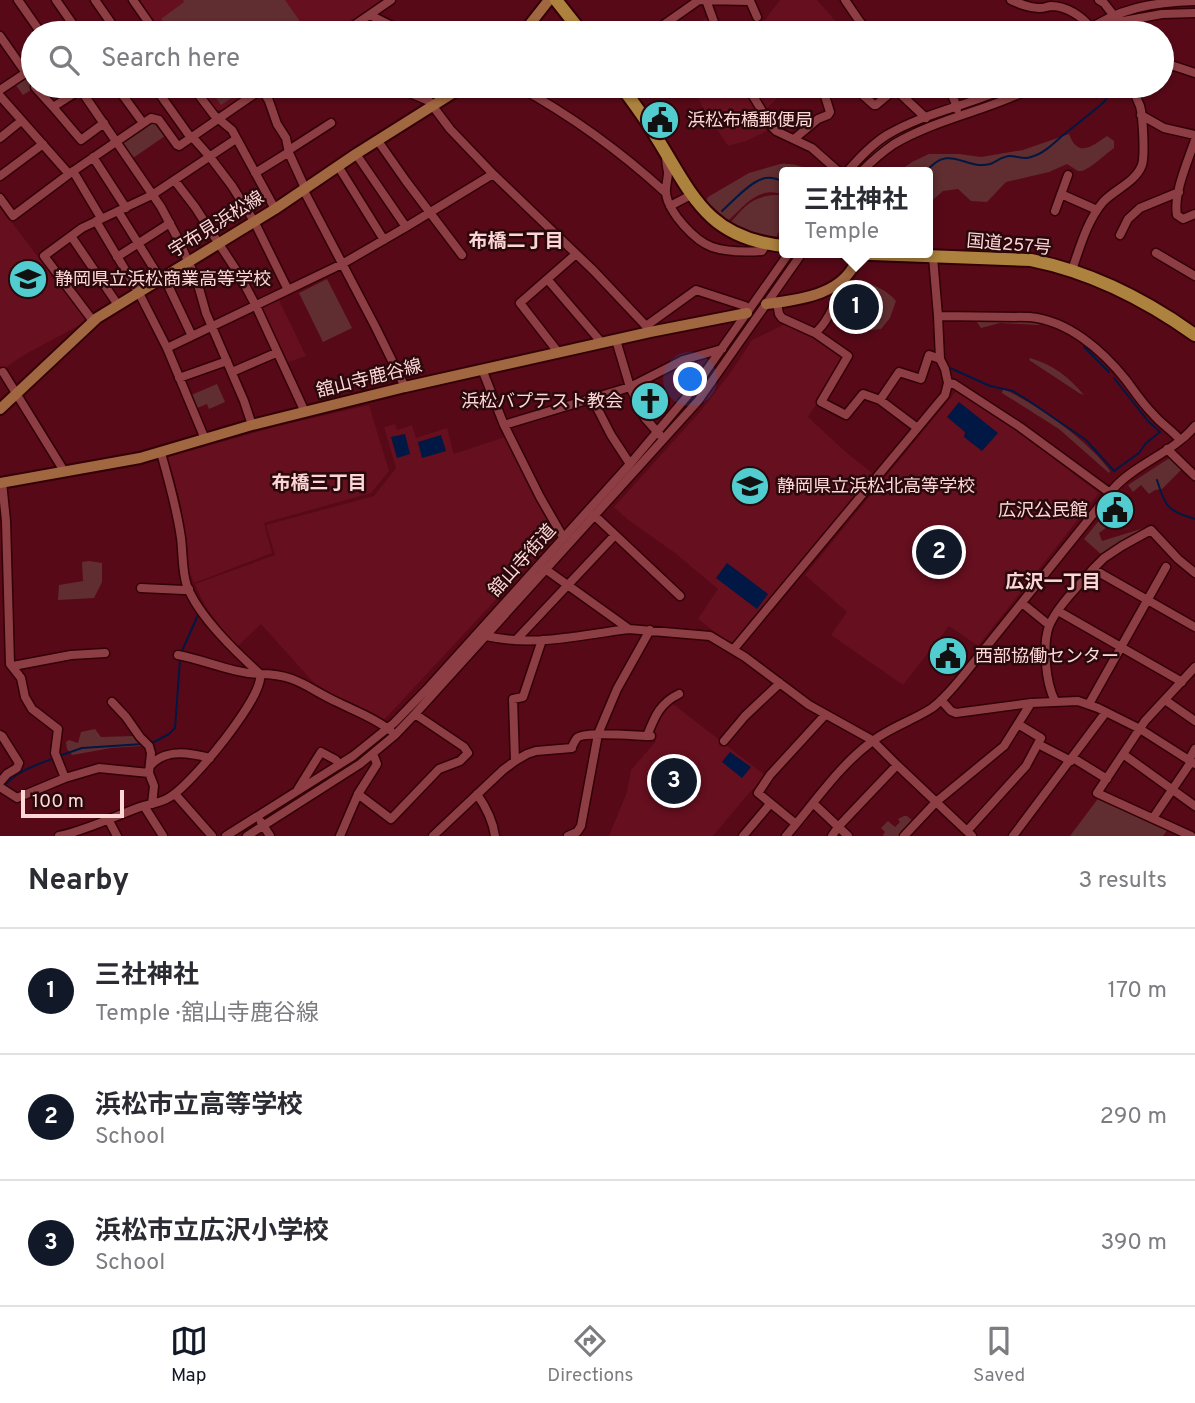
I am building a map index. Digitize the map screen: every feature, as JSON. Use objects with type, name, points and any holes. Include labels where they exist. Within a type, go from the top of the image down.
[{"type":"highway","points":[[556,0],[573,21]]},
{"type":"highway","points":[[629,98],[691,195],[713,219],[732,232],[766,244],[779,245]]},
{"type":"highway","name":"国道257号","points":[[933,257],[1031,260],[1072,270],[1143,302],[1195,335]]},
{"type":"main road","points":[[532,21],[549,0]]},
{"type":"main road","name":"宇布見浜松線","points":[[0,410],[93,321],[275,209],[445,98]]},
{"type":"main road","points":[[772,304],[811,296],[835,286],[846,277],[856,262],[854,258]]},
{"type":"main road","name":"舘山寺鹿谷線","points":[[1,482],[140,458],[252,425],[405,387],[616,340],[648,329],[746,309]]},
{"type":"street","points":[[18,0],[33,21]]},
{"type":"street","points":[[55,0],[70,21]]},
{"type":"street","points":[[95,0],[110,21]]},
{"type":"street","points":[[133,0],[145,21]]},
{"type":"street","points":[[361,21],[391,0]]},
{"type":"street","points":[[669,21],[699,0],[750,1],[757,17]]},
{"type":"street","points":[[706,0],[714,21]]},
{"type":"street","points":[[845,0],[859,21]]},
{"type":"street","points":[[1011,0],[1024,6],[1061,7],[1084,21]]},
{"type":"street","points":[[1099,0],[1116,19]]},
{"type":"street","points":[[1111,21],[1150,2],[1195,1]]},
{"type":"street","points":[[1150,2],[1151,16]]},
{"type":"street","points":[[1116,19],[1195,13]]},
{"type":"street","points":[[370,15],[382,21]]},
{"type":"street","points":[[0,36],[21,61]]},
{"type":"street","points":[[1174,66],[1195,73]]},
{"type":"street","points":[[0,90],[21,76]]},
{"type":"street","points":[[0,96],[71,172],[167,348],[205,439]]},
{"type":"street","points":[[45,98],[81,140],[104,123]]},
{"type":"street","points":[[53,107],[65,98]]},
{"type":"street","points":[[86,98],[170,223],[189,262],[211,327],[252,425]]},
{"type":"street","points":[[125,98],[143,123]]},
{"type":"street","points":[[163,98],[191,138],[232,186],[254,221],[288,290]]},
{"type":"street","points":[[201,98],[214,115],[232,130],[275,209]]},
{"type":"street","points":[[0,198],[13,216],[71,172],[151,118],[156,118],[177,145],[248,98]]},
{"type":"street","points":[[268,98],[304,189],[405,387]]},
{"type":"street","points":[[422,98],[429,101],[450,129],[493,174],[576,254],[648,329],[696,290],[746,309]]},
{"type":"street","points":[[537,98],[612,146],[666,193]]},
{"type":"street","points":[[754,98],[776,131],[802,142],[834,167]]},
{"type":"street","points":[[794,139],[818,119],[828,115],[830,112],[826,98]]},
{"type":"street","points":[[866,98],[876,105],[883,98]]},
{"type":"street","points":[[905,98],[926,118]]},
{"type":"street","points":[[954,98],[958,117]]},
{"type":"street","points":[[852,167],[870,147],[904,126],[980,98]]},
{"type":"street","points":[[866,167],[894,144],[1012,98]]},
{"type":"street","points":[[1072,270],[1082,240],[1097,210],[1106,199],[1124,187],[1142,166],[1141,115],[1136,98]]},
{"type":"street","points":[[1141,115],[1164,128],[1195,135]]},
{"type":"street","points":[[0,138],[22,121]]},
{"type":"street","points":[[255,173],[331,123]]},
{"type":"street","points":[[93,321],[44,256],[98,220],[175,181],[236,139]]},
{"type":"street","points":[[378,141],[462,255]]},
{"type":"street","points":[[1195,141],[1176,211],[1177,215],[1184,219],[1195,214]]},
{"type":"street","points":[[0,176],[43,144]]},
{"type":"street","points":[[356,154],[406,228]]},
{"type":"street","points":[[666,155],[666,193],[670,206],[683,224],[699,239],[713,247],[754,251],[762,251],[766,244]]},
{"type":"street","points":[[93,157],[192,336]]},
{"type":"street","points":[[338,166],[384,240]]},
{"type":"street","points":[[167,348],[342,264],[493,174]]},
{"type":"street","points":[[1055,211],[1068,175]]},
{"type":"street","points":[[175,181],[220,243],[256,306],[305,412]]},
{"type":"street","points":[[1120,235],[1128,219],[1140,208],[1179,192]]},
{"type":"street","points":[[1061,194],[1097,210]]},
{"type":"street","points":[[670,206],[691,195]]},
{"type":"street","points":[[117,257],[170,223]]},
{"type":"street","points":[[71,236],[118,304]]},
{"type":"street","points":[[1156,253],[1195,276]]},
{"type":"street","points":[[558,352],[520,303],[576,254]]},
{"type":"street","points":[[733,650],[944,395],[948,383],[940,359],[933,257]]},
{"type":"street","name":"舘山寺街道","points":[[226,836],[391,732],[415,714],[486,636],[563,537],[630,464],[694,388],[746,309],[785,258]]},
{"type":"street","name":"舘山寺街道","points":[[247,836],[373,754],[429,687],[594,515],[698,401],[772,304],[799,258]]},
{"type":"street","points":[[548,280],[602,343]]},
{"type":"street","points":[[815,333],[834,307],[839,294],[835,286]]},
{"type":"street","points":[[772,304],[782,318],[815,333],[848,356],[821,401],[846,415],[863,394],[880,400],[916,428]]},
{"type":"street","points":[[938,316],[1029,317],[1042,318],[1057,324],[1097,351],[1180,440]]},
{"type":"street","points":[[616,340],[629,387],[645,418],[664,440]]},
{"type":"street","points":[[505,425],[629,387],[683,360],[722,349]]},
{"type":"street","points":[[232,372],[276,353]]},
{"type":"street","points":[[880,400],[899,372],[921,379],[929,355],[940,359]]},
{"type":"street","points":[[179,378],[227,361]]},
{"type":"street","points":[[482,369],[505,425],[563,537]]},
{"type":"street","points":[[3,372],[64,471]]},
{"type":"street","points":[[948,383],[954,384],[1020,426],[1112,491]]},
{"type":"street","points":[[592,398],[630,464]]},
{"type":"street","points":[[786,836],[859,751],[872,740],[941,700],[1123,478],[1186,436],[1195,426]]},
{"type":"street","points":[[1167,449],[1195,476]]},
{"type":"street","points":[[59,836],[74,834],[175,794],[210,758],[239,720],[261,679],[260,674],[216,629],[195,601],[187,585],[175,505],[161,453]]},
{"type":"street","points":[[1,482],[6,523],[12,665],[21,678],[25,697],[33,709],[58,729],[56,756],[65,778]]},
{"type":"street","points":[[594,515],[680,596]]},
{"type":"street","points":[[1055,701],[1049,690],[1046,661],[1049,625],[1104,558],[1152,530],[1178,559],[1195,573]]},
{"type":"street","points":[[516,640],[615,535]]},
{"type":"street","points":[[542,567],[629,629]]},
{"type":"street","points":[[1089,704],[1166,567]]},
{"type":"street","points":[[1093,569],[1195,627]]},
{"type":"street","points":[[141,588],[189,589]]},
{"type":"street","points":[[1022,603],[1049,625]]},
{"type":"street","points":[[1058,611],[1182,681]]},
{"type":"street","points":[[486,636],[506,640],[557,640],[629,629],[710,636],[809,705],[872,740],[967,832]]},
{"type":"street","points":[[574,835],[581,826],[598,734],[617,689],[650,630]]},
{"type":"street","points":[[515,761],[513,699],[523,697],[542,640]]},
{"type":"street","points":[[0,665],[105,653]]},
{"type":"street","points":[[180,655],[240,671],[279,674],[310,686],[391,732]]},
{"type":"street","points":[[1195,668],[1140,729],[1097,793],[1191,836],[1195,830]]},
{"type":"street","points":[[724,741],[745,716],[780,683]]},
{"type":"street","points":[[433,836],[477,794],[527,754],[572,748],[580,736],[649,736],[653,721],[665,702],[679,694]]},
{"type":"street","points":[[941,700],[956,713],[1031,703],[1078,701],[1140,729],[1192,762]]},
{"type":"street","points":[[1165,700],[1195,721]]},
{"type":"street","points":[[112,702],[146,743],[151,753],[150,769],[154,786],[148,805],[163,836]]},
{"type":"street","points":[[904,836],[936,802],[1004,747],[1031,703]]},
{"type":"street","points":[[1013,836],[1106,712]]},
{"type":"street","points":[[358,794],[391,819],[439,769],[460,761],[468,753],[464,747],[415,714]]},
{"type":"street","points":[[796,824],[758,793],[770,775],[825,715]]},
{"type":"street","points":[[956,836],[967,832],[1026,766],[1041,738],[1018,724]]},
{"type":"street","points":[[0,735],[19,763],[17,768],[7,774],[1,787],[17,797],[99,768],[150,769]]},
{"type":"street","points":[[1038,744],[1107,779]]},
{"type":"street","points":[[1153,818],[1192,762],[1195,750]]},
{"type":"street","points":[[150,769],[155,761],[174,754],[186,752],[210,758]]},
{"type":"street","points":[[297,792],[321,752],[336,760],[339,765]]},
{"type":"street","points":[[340,836],[358,794],[377,764],[373,754]]},
{"type":"street","points":[[1123,754],[1195,806]]},
{"type":"street","points":[[832,836],[898,765]]},
{"type":"street","points":[[175,794],[212,836]]},
{"type":"street","points":[[477,794],[485,805],[495,836]]},
{"type":"street","points":[[813,803],[849,836]]},
{"type":"street","points":[[743,836],[770,804]]},
{"type":"street","points":[[257,817],[270,836]]},
{"type":"street","points":[[108,819],[117,836]]},
{"type":"shaded area","points":[[138,0],[382,0],[352,21],[153,21]]},
{"type":"shaded area","points":[[183,0],[285,0],[300,21],[163,21],[161,19],[184,2]]},
{"type":"shaded area","points":[[780,0],[817,0],[835,21],[764,21]]},
{"type":"shaded area","points":[[21,80],[21,92],[15,84]]},
{"type":"shaded area","points":[[206,98],[242,98],[224,110],[214,110]]},
{"type":"shaded area","points":[[216,98],[231,98],[221,105]]},
{"type":"shaded area","points":[[699,98],[750,98],[769,130],[728,146]]},
{"type":"shaded area","points":[[756,98],[778,98],[764,111]]},
{"type":"shaded area","points":[[945,116],[898,138],[859,162],[899,133]]},
{"type":"shaded area","points":[[155,123],[165,136],[133,158],[124,141]]},
{"type":"shaded area","points":[[1069,134],[1076,146],[1081,148],[1090,147],[1107,136],[1114,141],[1114,148],[1082,171],[1067,164],[1049,172],[1006,182],[987,202],[971,201],[958,189],[943,191],[933,200],[933,167],[905,167],[929,154],[981,157],[1023,150]]},
{"type":"shaded area","points":[[780,164],[803,167],[779,167],[779,194],[767,193],[753,198],[729,220],[726,219],[706,201],[708,197],[749,173]]},
{"type":"shaded area","points":[[779,195],[779,230],[776,239],[730,223],[748,204],[759,198]]},
{"type":"shaded area","name":"静岡県立浜松商業高等学校","points":[[0,207],[87,321],[0,371]]},
{"type":"shaded area","points":[[327,279],[352,328],[323,342],[299,293]]},
{"type":"shaded area","points":[[859,280],[879,288],[896,301],[890,318],[881,329],[862,331],[840,318],[836,309],[840,299],[847,289]]},
{"type":"shaded area","points":[[279,300],[306,356],[286,363],[262,307]]},
{"type":"shaded area","points":[[975,319],[1047,322],[1038,325],[1000,323],[981,328]]},
{"type":"shaded area","name":"静岡県立浜松北高等学校","points":[[785,324],[812,337],[845,359],[808,417],[876,476],[734,647],[698,619],[718,589],[614,507],[699,413],[752,340]]},
{"type":"shaded area","points":[[1030,358],[1060,372],[1084,395],[1029,360]]},
{"type":"shaded area","points":[[217,384],[225,402],[209,409],[207,404],[195,409],[189,396]]},
{"type":"shaded area","points":[[1003,389],[1046,413],[1076,436],[1101,460],[1109,473],[1059,429],[1002,393]]},
{"type":"shaded area","points":[[956,391],[1006,422],[1099,493],[978,646],[949,626],[903,685],[831,635],[847,612],[805,575]]},
{"type":"shaded area","points":[[369,405],[389,471],[371,493],[264,523],[272,553],[194,583],[188,569],[188,550],[167,457],[278,426]]},
{"type":"shaded area","points":[[395,424],[397,430],[412,425],[416,438],[447,428],[454,454],[505,437],[556,533],[384,720],[367,710],[345,703],[313,682],[261,624],[238,646],[208,610],[195,584],[275,555],[266,525],[374,496],[396,468],[384,427]]},
{"type":"shaded area","points":[[1171,457],[1183,468],[1162,489],[1149,494],[1141,485],[1133,492],[1128,485]]},
{"type":"shaded area","points":[[1102,517],[1111,524],[1099,533],[1102,541],[1144,528],[1145,530],[1102,555],[1084,539]]},
{"type":"shaded area","points":[[82,562],[102,563],[102,582],[94,598],[58,600],[59,585],[83,581]]},
{"type":"shaded area","points":[[669,701],[766,776],[713,836],[609,836],[627,792],[631,770],[656,741],[650,734]]},
{"type":"shaded area","points":[[95,729],[101,737],[134,736],[141,746],[72,755],[66,742],[69,740],[78,743],[81,732]]},
{"type":"shaded area","points":[[384,738],[343,771],[282,804],[338,771]]},
{"type":"shaded area","points":[[1100,796],[1168,829],[1163,836],[1070,836]]},
{"type":"shaded area","points":[[904,816],[914,822],[900,836],[883,835],[885,832],[881,828],[888,821],[895,827],[900,822],[898,819]]},
{"type":"water","points":[[959,402],[998,433],[982,451],[964,437],[965,432],[947,417]]},
{"type":"water","points":[[405,434],[410,454],[397,458],[391,437]]},
{"type":"water","points":[[441,435],[446,451],[422,458],[418,442]]},
{"type":"water","points":[[727,563],[768,594],[757,609],[716,578]]},
{"type":"water","points":[[730,752],[751,767],[742,778],[722,762]]},
{"type":"waterway","points":[[930,167],[942,159],[950,158],[981,165],[1007,156],[1035,156],[1107,98]]},
{"type":"waterway","points":[[722,211],[757,181],[765,178],[779,180]]},
{"type":"waterway","points":[[1084,347],[1109,372]]},
{"type":"waterway","points":[[948,367],[990,386],[1013,391],[1086,440],[1114,471],[1139,453],[1146,443],[1160,432],[1114,378]]},
{"type":"waterway","points":[[1157,480],[1169,507],[1195,519]]},
{"type":"waterway","points":[[182,651],[198,615]]},
{"type":"waterway","points":[[152,743],[175,728],[180,660]]},
{"type":"waterway","points":[[59,756],[82,748],[143,744]]},
{"type":"waterway","points":[[5,785],[21,772],[54,758]]},
{"type":"place","name":"浜松布橋郵便局","points":[[660,120]]},
{"type":"place","name":"静岡県立浜松商業高等学校","points":[[28,279]]},
{"type":"place","name":"三社神社","points":[[856,307]]},
{"type":"place","name":"浜松バプテスト教会","points":[[650,401]]},
{"type":"place","name":"静岡県立浜松北高等学校","points":[[750,486]]},
{"type":"place","name":"広沢公民館","points":[[1115,510]]},
{"type":"place","name":"浜松市立高等学校","points":[[939,552]]},
{"type":"place","name":"西部協働センター","points":[[948,656]]},
{"type":"place","name":"浜松市立広沢小学校","points":[[674,781]]},
{"type":"district","name":"布橋二丁目","points":[[516,240]]},
{"type":"district","name":"布橋三丁目","points":[[319,482]]},
{"type":"district","name":"広沢一丁目","points":[[1053,581]]}]
